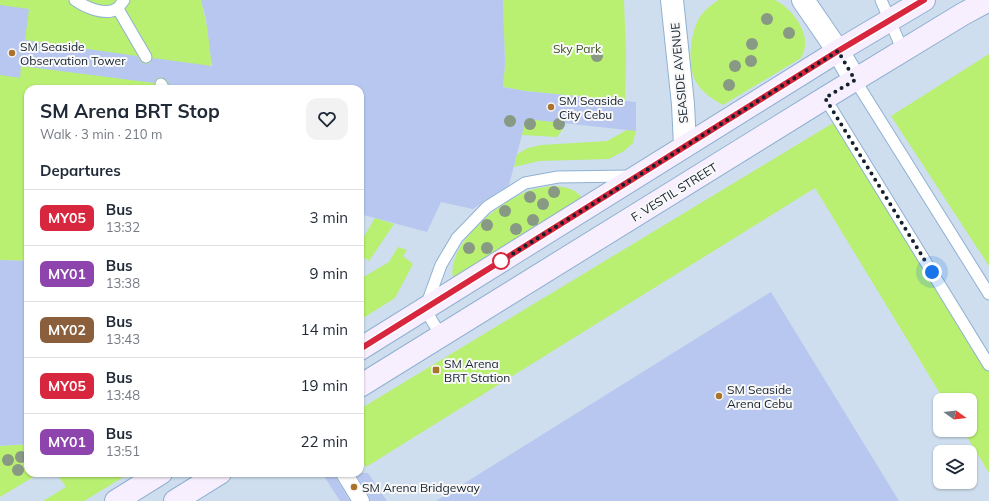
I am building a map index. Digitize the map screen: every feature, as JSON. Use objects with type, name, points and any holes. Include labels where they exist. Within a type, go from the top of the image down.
[{"type":"main road","points":[[364,347],[838,51],[924,0]]},
{"type":"main road","name":"F. VESTIL STREET","points":[[364,384],[825,98],[963,14],[989,0]]},
{"type":"main road","points":[[116,501],[155,477]]},
{"type":"main road","points":[[175,501],[214,477]]},
{"type":"street","name":"SEASIDE AVENUE","points":[[672,0],[683,104],[685,146]]},
{"type":"street","points":[[803,0],[838,51],[855,80]]},
{"type":"street","points":[[347,477],[362,501]]},
{"type":"lane","points":[[74,0],[91,9],[105,12],[121,4],[146,57]]},
{"type":"lane","points":[[881,0],[903,51]]},
{"type":"lane","points":[[855,80],[989,294]]},
{"type":"lane","points":[[825,98],[989,365]]},
{"type":"lane","points":[[441,336],[425,309],[441,265],[457,238],[488,207],[525,183],[558,177],[637,176]]},
{"type":"shaded area","points":[[0,0],[989,0],[989,501],[0,501]]},
{"type":"green space","points":[[0,0],[201,0],[210,48],[211,70],[209,85],[24,85],[24,261],[0,260]]},
{"type":"green space","name":"Sky Park","points":[[503,0],[624,0],[626,55],[625,101],[525,91],[503,87],[505,64]]},
{"type":"green space","points":[[719,0],[775,0],[790,11],[798,21],[805,39],[801,58],[723,105],[707,95],[700,88],[695,80],[691,65],[692,37],[698,20],[706,10]]},
{"type":"green space","points":[[989,54],[989,266],[891,116]]},
{"type":"green space","points":[[466,112],[564,123],[563,129],[557,137],[522,135],[519,145]]},
{"type":"green space","points":[[838,120],[989,364],[989,473],[977,453],[977,445],[972,445],[967,437],[977,437],[977,393],[940,393],[815,188],[366,467],[364,464],[364,407]]},
{"type":"green space","points":[[627,130],[636,130],[633,143],[624,151],[609,159],[539,161],[514,167],[517,154],[528,148],[541,145],[607,141]]},
{"type":"green space","points":[[553,186],[570,189],[583,198],[453,278],[453,265],[466,238],[490,214],[503,204],[531,190]]},
{"type":"green space","points":[[375,218],[394,224],[369,261],[364,258],[364,236]]},
{"type":"green space","points":[[398,247],[407,250],[403,256],[413,264],[395,298],[364,317],[364,277],[389,262]]},
{"type":"green space","points":[[24,444],[24,477],[33,477],[0,497],[0,446]]},
{"type":"green space","points":[[59,477],[123,477],[84,501],[43,501],[66,487]]},
{"type":"building","name":"SM Seaside City Cebu","points":[[201,0],[503,0],[505,64],[503,87],[525,91],[636,102],[636,131],[526,119],[509,185],[473,209],[441,202],[427,232],[364,215],[364,85],[170,85],[167,80],[161,77],[157,78],[154,83],[21,66],[20,78],[0,75],[0,5],[29,9],[25,40],[137,56],[142,63],[146,64],[150,63],[153,58],[212,66],[206,19]]},
{"type":"building","points":[[0,260],[24,261],[24,444],[0,446]]},
{"type":"building","name":"SM Seaside Arena Cebu","points":[[771,292],[899,501],[436,501]]},
{"type":"building","points":[[364,473],[368,473],[387,501],[370,501],[369,496],[357,477],[364,477]]},
{"type":"building","points":[[325,477],[336,477],[350,501],[340,501]]},
{"type":"bus line","name":"MY05","points":[[364,347],[838,51],[924,0]]},
{"type":"place","name":"SM Seaside Observation Tower","points":[[12,53]]},
{"type":"place","name":"SM Seaside City Cebu","points":[[551,107]]},
{"type":"place","name":"SM Arena BRT Station","points":[[436,370]]},
{"type":"place","name":"SM Seaside Arena Cebu","points":[[719,396]]},
{"type":"place","name":"SM Arena Bridgeway","points":[[354,487]]},
{"type":"route","points":[[501,261],[838,51],[855,80],[825,98],[932,272]]}]
